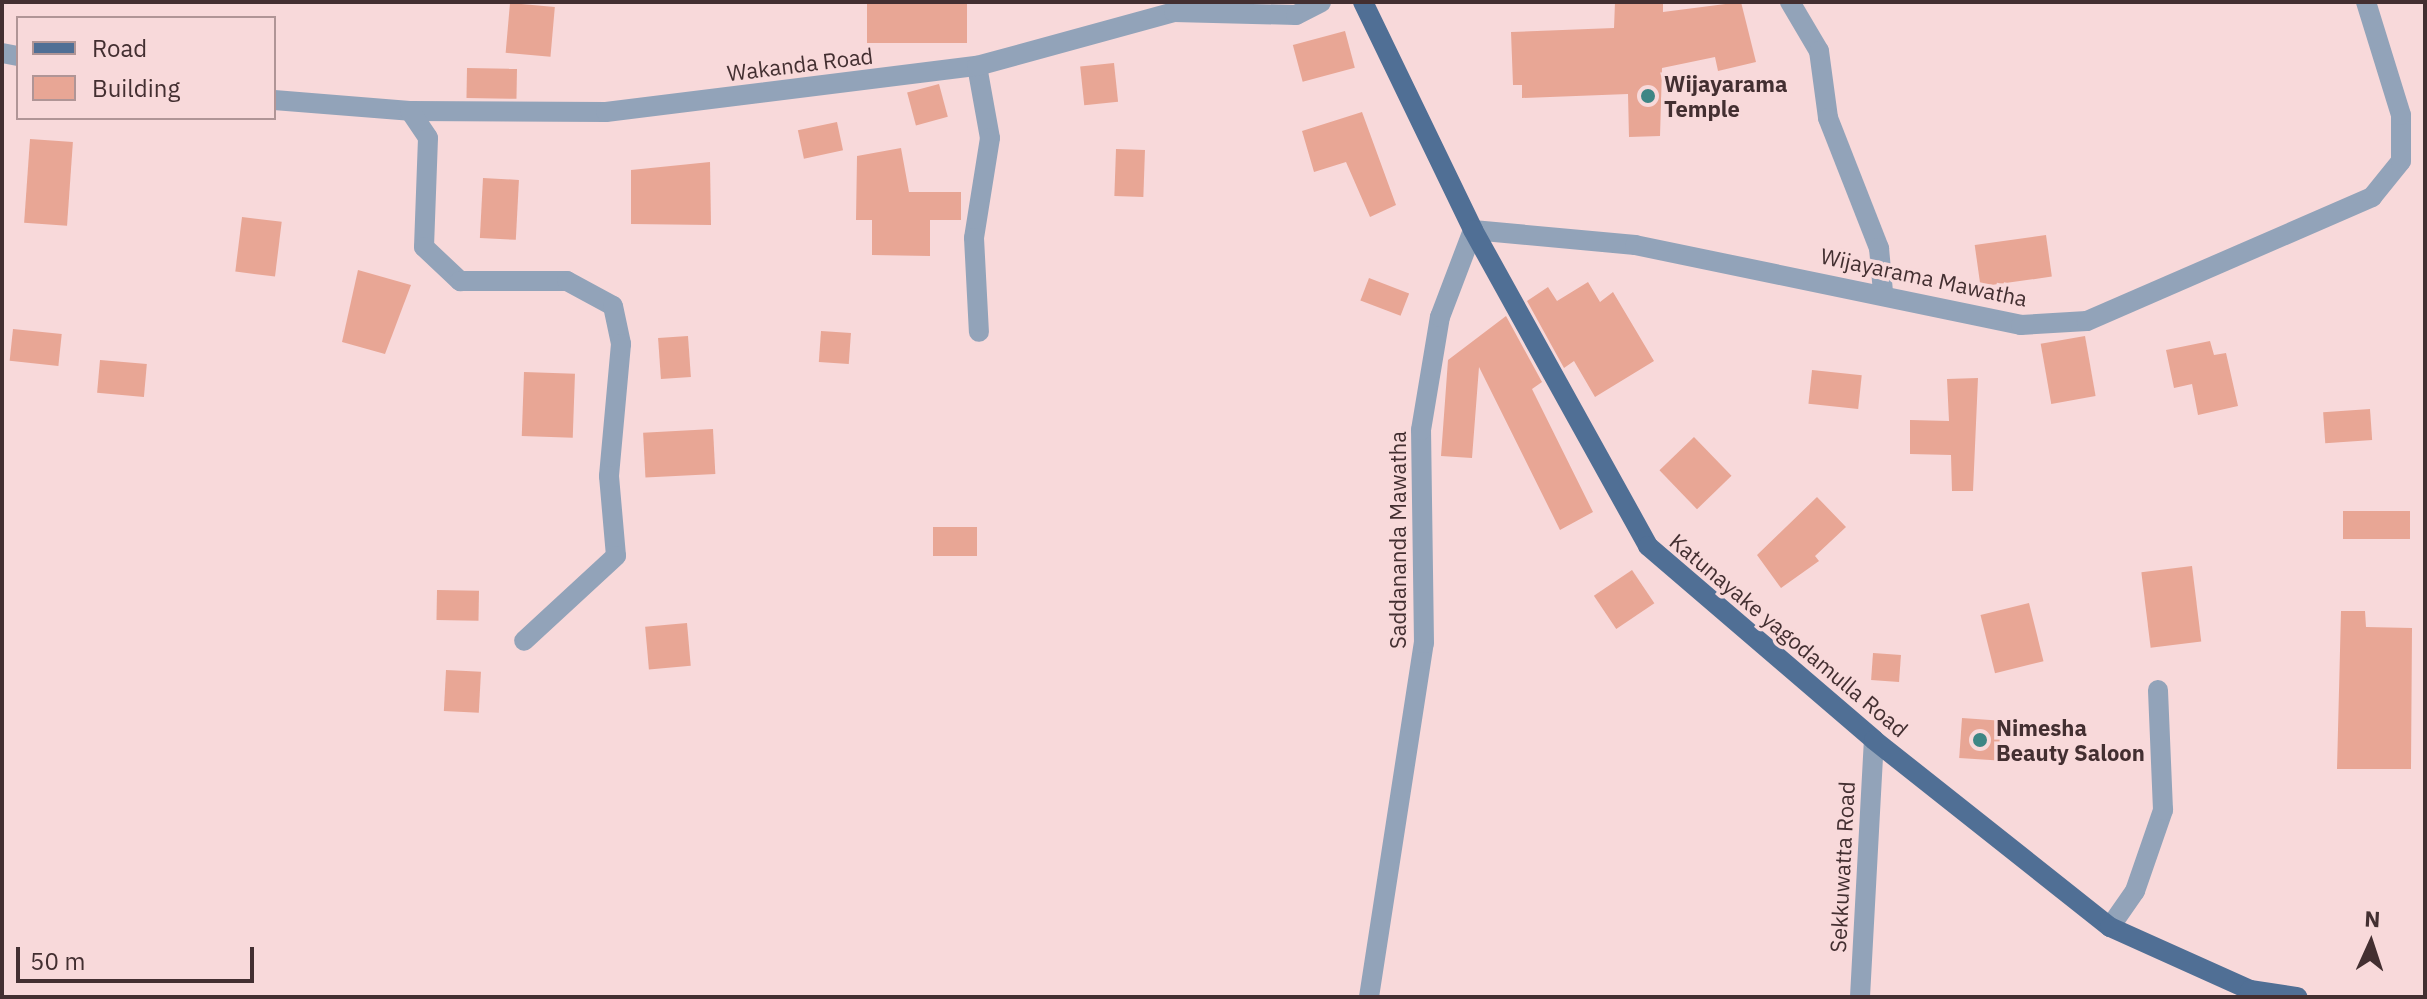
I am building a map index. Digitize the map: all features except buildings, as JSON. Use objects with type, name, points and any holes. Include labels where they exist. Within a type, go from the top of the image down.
[{"type":"main road","name":"Katunayake yagodamulla Road","points":[[1363,2],[1473,230],[1648,546],[1874,740],[2110,927],[2250,993],[2297,997]]},
{"type":"street","name":"Wakanda Road","points":[[276,100],[410,111],[606,112],[977,66],[1174,12],[1296,15],[1321,2]]},
{"type":"street","points":[[1790,2],[1819,51],[1828,118],[1879,248],[1883,292]]},
{"type":"street","name":"Wijayarama Mawatha","points":[[1473,230],[1635,245],[1883,292],[2021,325],[2087,321],[2372,197],[2401,161],[2401,115],[2366,2]]},
{"type":"street","points":[[977,66],[990,138],[974,238],[979,332]]},
{"type":"street","points":[[410,111],[428,138],[424,247],[460,281],[567,281],[613,306],[621,344],[609,476],[616,556],[524,641]]},
{"type":"street","name":"Saddananda Mawatha","points":[[1369,997],[1424,643],[1421,430],[1440,317],[1473,230]]},
{"type":"street","points":[[2110,927],[2135,891],[2163,810],[2158,690]]},
{"type":"street","name":"Sekkuwatta Road","points":[[1860,997],[1874,740]]},
{"type":"place","name":"Wijayarama Temple","points":[[1648,96]]},
{"type":"place","name":"Nimesha Beauty Saloon","points":[[1980,740]]}]
